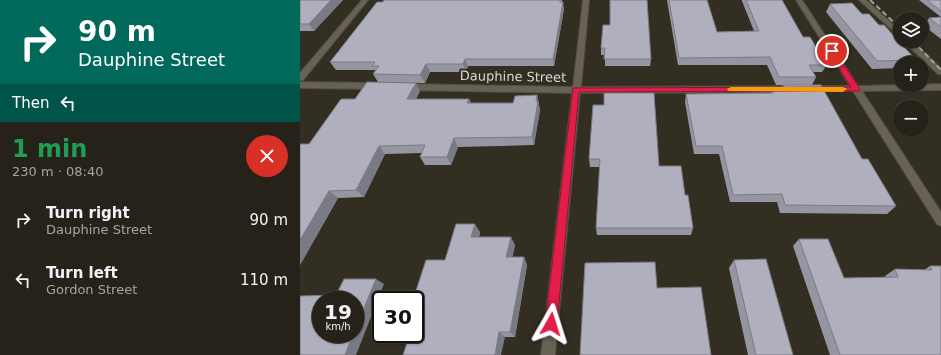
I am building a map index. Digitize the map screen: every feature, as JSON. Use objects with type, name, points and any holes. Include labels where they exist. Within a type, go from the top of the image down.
[{"type":"street","points":[[300,78],[365,0]]},
{"type":"street","points":[[548,355],[586,0]]},
{"type":"street","points":[[799,0],[941,221]]},
{"type":"street","points":[[862,0],[893,29]]},
{"type":"street","points":[[915,48],[941,72]]},
{"type":"street","name":"Dauphine Street","points":[[300,85],[576,90],[856,89],[941,87]]},
{"type":"building","points":[[300,0],[331,0],[309,24],[300,24]]},
{"type":"building","points":[[384,0],[560,0],[560,2],[563,2],[553,59],[465,59],[463,64],[426,64],[420,75],[373,74],[379,66],[372,66],[375,62],[330,62],[377,2],[383,2]]},
{"type":"building","points":[[610,0],[647,0],[651,59],[604,59],[605,48],[601,48],[603,25],[610,25]]},
{"type":"building","points":[[669,0],[707,0],[717,32],[759,31],[746,0],[782,0],[803,37],[810,37],[827,65],[809,65],[816,77],[779,77],[770,57],[679,58]]},
{"type":"building","points":[[927,0],[941,0],[941,11]]},
{"type":"building","points":[[852,3],[862,14],[869,14],[879,25],[884,25],[893,35],[893,48],[905,48],[912,56],[893,56],[893,61],[877,61],[830,4]]},
{"type":"building","points":[[941,17],[941,27],[929,18]]},
{"type":"building","points":[[367,82],[416,83],[407,99],[469,99],[467,103],[513,103],[515,96],[537,95],[536,101],[538,101],[532,137],[454,138],[447,157],[420,157],[425,145],[379,146],[356,190],[329,191],[300,240],[300,144],[309,144],[341,99],[355,99]]},
{"type":"building","points":[[783,85],[821,85],[862,159],[868,159],[896,206],[785,205],[782,194],[733,195],[722,146],[696,146],[686,94],[773,93],[772,90],[785,90]]},
{"type":"building","points":[[604,93],[654,93],[659,166],[681,166],[685,195],[688,195],[693,228],[596,228],[600,159],[589,159],[593,105],[604,105]]},
{"type":"building","points":[[456,224],[475,224],[471,237],[511,237],[506,257],[524,257],[510,332],[499,332],[495,355],[403,355],[407,343],[424,343],[424,291],[416,291],[426,260],[445,260]]},
{"type":"building","points":[[799,239],[828,239],[844,278],[898,277],[895,269],[932,270],[930,266],[941,266],[941,355],[840,355]]},
{"type":"building","points":[[766,259],[793,355],[756,355],[734,260]]},
{"type":"building","points":[[655,262],[657,288],[701,287],[711,355],[580,355],[585,263]]},
{"type":"building","points":[[344,279],[376,279],[364,308],[364,291],[338,291]]},
{"type":"building","points":[[300,296],[312,296],[312,343],[350,343],[345,355],[300,355]]},
{"type":"railway","points":[[870,0],[893,21]]},
{"type":"railway","points":[[920,48],[941,70]]},
{"type":"slow traffic","points":[[731,89],[843,89]]},
{"type":"route","points":[[551,324],[576,90],[856,89],[832,51]]}]
